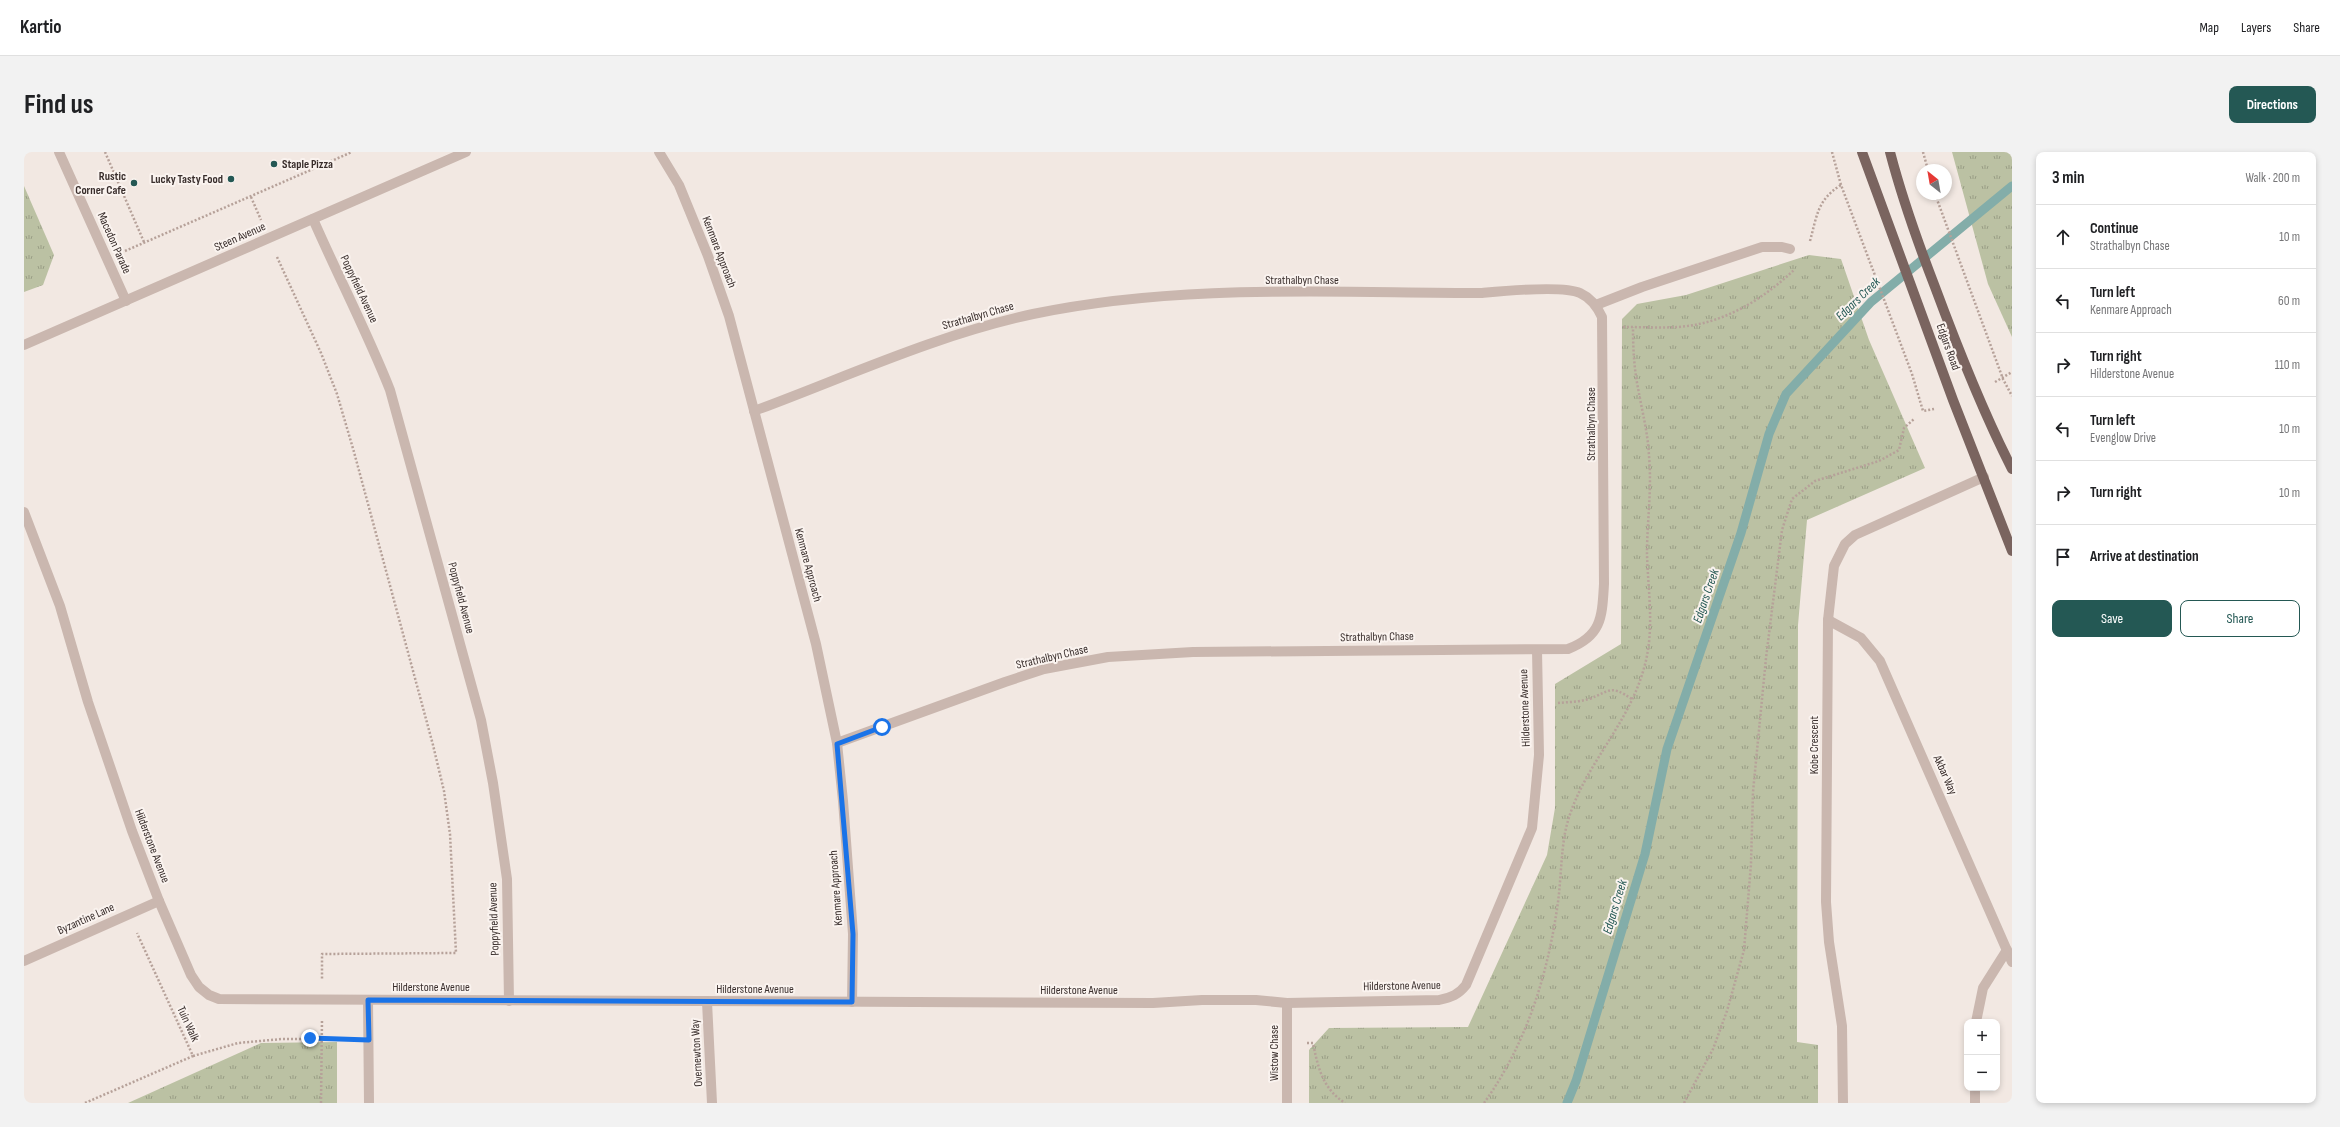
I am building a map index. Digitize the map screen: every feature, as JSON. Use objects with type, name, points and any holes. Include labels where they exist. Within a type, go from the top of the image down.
[{"type":"main road","name":"Edgars Road","points":[[1862,152],[1935,352],[2012,551]]},
{"type":"main road","name":"Edgars Road","points":[[1890,152],[1910,221],[1952,334],[1975,391],[2012,469]]},
{"type":"street","name":"Macedon Parade","points":[[60,152],[126,301]]},
{"type":"street","name":"Steen Avenue","points":[[24,345],[466,152]]},
{"type":"street","name":"Kenmare Approach","points":[[659,152],[678,185],[708,256],[729,316],[816,644],[837,744],[853,934],[852,1002]]},
{"type":"street","name":"Poppyfield Avenue","points":[[313,219],[353,308],[372,346],[390,390],[481,720],[493,784],[507,879],[509,1001]]},
{"type":"street","points":[[1596,305],[1642,287],[1762,247],[1782,247],[1790,249]]},
{"type":"street","name":"Strathalbyn Chase","points":[[754,411],[903,353],[955,335],[1033,314],[1105,302],[1190,295],[1482,293],[1514,290],[1569,290],[1579,293],[1596,305],[1602,317],[1604,328],[1602,612],[1598,626],[1592,636],[1582,644],[1568,649],[1537,650],[1193,652],[1108,657],[1044,669],[837,744]]},
{"type":"street","name":"Kobe Crescent","points":[[1843,1103],[1842,1026],[1829,942],[1826,902],[1828,620],[1834,566],[1845,544],[1866,529],[1984,477]]},
{"type":"street","name":"Hilderstone Avenue","points":[[24,512],[60,606],[88,702],[132,831],[159,901],[191,975],[199,987],[209,995],[219,999],[1154,1003],[1202,1000],[1256,1000],[1287,1003],[1439,1000],[1460,993],[1466,985],[1532,828],[1540,755],[1537,705],[1537,650]]},
{"type":"street","name":"Akbar Way","points":[[1828,620],[1861,638],[1880,661],[2012,962]]},
{"type":"street","name":"Byzantine Lane","points":[[24,961],[159,901]]},
{"type":"street","points":[[1977,1019],[1983,988],[2007,950]]},
{"type":"street","points":[[368,1000],[369,1103]]},
{"type":"street","name":"Overnewton Way","points":[[707,1002],[712,1103]]},
{"type":"street","name":"Wistow Chase","points":[[1286,1103],[1287,1003]]},
{"type":"street","points":[[1975,1091],[1975,1103]]},
{"type":"path","points":[[105,152],[144,242],[352,152]]},
{"type":"path","points":[[1832,152],[1841,185],[1912,374]]},
{"type":"path","points":[[1923,152],[1926,164]]},
{"type":"path","points":[[1808,248],[1821,202],[1828,193],[1841,185]]},
{"type":"path","points":[[251,196],[321,353],[337,394],[433,746],[444,790],[450,834],[456,953],[322,954],[321,1000],[324,1038],[321,1103]]},
{"type":"path","points":[[1937,200],[2003,379],[2012,396]]},
{"type":"path","points":[[1484,1103],[1495,1088],[1528,1025],[1541,987],[1558,902],[1565,833],[1574,801],[1584,780],[1607,746],[1632,699],[1644,670],[1649,647],[1650,615],[1647,553],[1650,457],[1647,428],[1634,363],[1633,327],[1679,327],[1704,323],[1729,315],[1752,304],[1778,284],[1799,264]]},
{"type":"path","points":[[1684,1103],[1713,1048],[1727,1010],[1744,950],[1751,864],[1753,792],[1766,658],[1782,530],[1792,499],[1815,481],[1879,461],[1899,450],[1904,428],[1914,419]]},
{"type":"path","points":[[1537,705],[1578,702],[1609,690],[1619,690],[1632,699]]},
{"type":"path","name":"Tuin Walk","points":[[85,1103],[193,1056],[128,914]]},
{"type":"path","points":[[193,1056],[238,1043],[282,1039],[324,1038],[369,1040]]},
{"type":"path","points":[[1287,1043],[1313,1043],[1322,1078],[1327,1087],[1345,1103]]},
{"type":"green space","points":[[1952,152],[2012,152],[2012,337],[1988,284]]},
{"type":"green space","points":[[24,186],[54,255],[43,285],[24,292]]},
{"type":"green space","points":[[1809,255],[1841,259],[1869,340],[1925,468],[1807,520],[1798,625],[1797,1042],[1818,1045],[1818,1103],[1309,1103],[1309,1050],[1329,1028],[1468,1027],[1547,855],[1555,808],[1555,684],[1621,644],[1622,319],[1637,304],[1686,295]]},
{"type":"green space","points":[[337,1042],[337,1103],[128,1103],[261,1043]]},
{"type":"waterway","name":"Edgars Creek","points":[[1567,1103],[1576,1081],[1645,854],[1667,749],[1741,533],[1769,434],[1786,394],[1871,302],[2012,186]]},
{"type":"place","name":"Staple Pizza","points":[[274,164]]},
{"type":"place","name":"Lucky Tasty Food","points":[[231,179]]},
{"type":"place","name":"Rustic Corner Cafe","points":[[134,183]]},
{"type":"route","points":[[310,1038],[369,1040],[368,1000],[852,1002],[853,934],[837,744],[882,727]]}]
